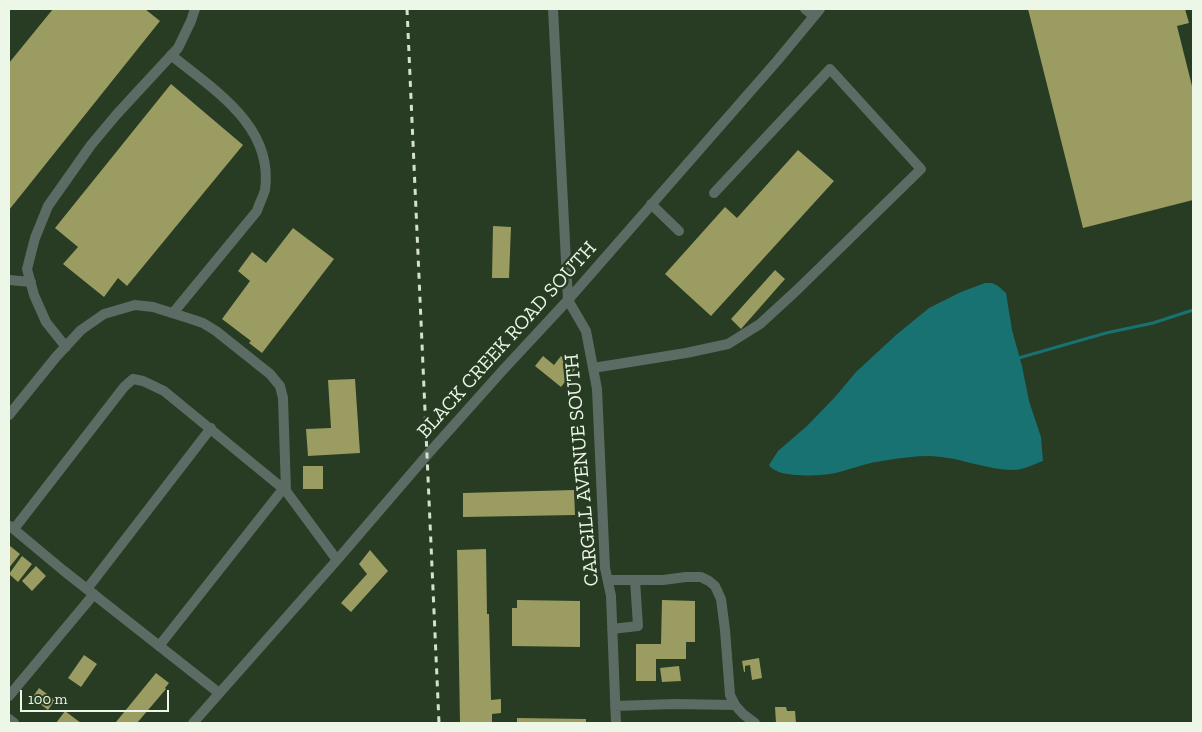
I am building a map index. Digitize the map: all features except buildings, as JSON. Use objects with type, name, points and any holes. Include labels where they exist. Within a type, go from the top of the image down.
[{"type":"street","points":[[66,346],[46,322],[34,295],[27,269],[34,238],[48,206],[91,145],[178,48],[195,9]]},
{"type":"street","name":"CARGILL AVENUE SOUTH","points":[[553,9],[568,300],[586,331],[597,389],[605,568],[611,596],[616,723]]},
{"type":"street","points":[[805,9],[817,12]]},
{"type":"street","name":"BLACK CREEK ROAD SOUTH","points":[[193,723],[428,454],[568,300],[817,12]]},
{"type":"street","points":[[172,55],[239,111],[253,130],[262,150],[266,171],[264,192],[257,211],[173,313]]},
{"type":"street","points":[[593,368],[686,353],[728,344],[760,324],[921,169],[830,69],[714,193]]},
{"type":"street","points":[[652,204],[680,230]]},
{"type":"street","points":[[9,280],[31,282]]},
{"type":"street","points":[[9,416],[56,357],[81,330],[104,314],[135,305],[153,307],[203,323],[216,331],[270,374],[280,386],[283,398],[284,490],[159,646]]},
{"type":"street","points":[[219,693],[11,527],[124,387],[133,379],[143,381],[164,391],[211,428],[284,490],[337,560]]},
{"type":"street","points":[[9,696],[91,592],[211,428]]},
{"type":"street","points":[[608,580],[663,580],[700,577],[709,580],[715,586],[721,599],[726,630],[730,694],[735,705],[755,723]]},
{"type":"street","points":[[612,629],[638,626],[636,580]]},
{"type":"street","points":[[615,706],[674,704],[735,705]]},
{"type":"street","points":[[9,719],[14,723]]},
{"type":"water","points":[[985,283],[992,283],[1006,293],[1012,330],[1029,401],[1041,437],[1043,461],[1014,470],[993,468],[941,457],[919,456],[875,462],[830,474],[816,475],[788,474],[773,469],[769,465],[778,451],[807,426],[856,372],[896,335],[929,308],[961,292]]},
{"type":"waterway","points":[[1015,359],[1106,333],[1153,323],[1193,310]]},
{"type":"railway","points":[[407,9],[439,723]]}]
